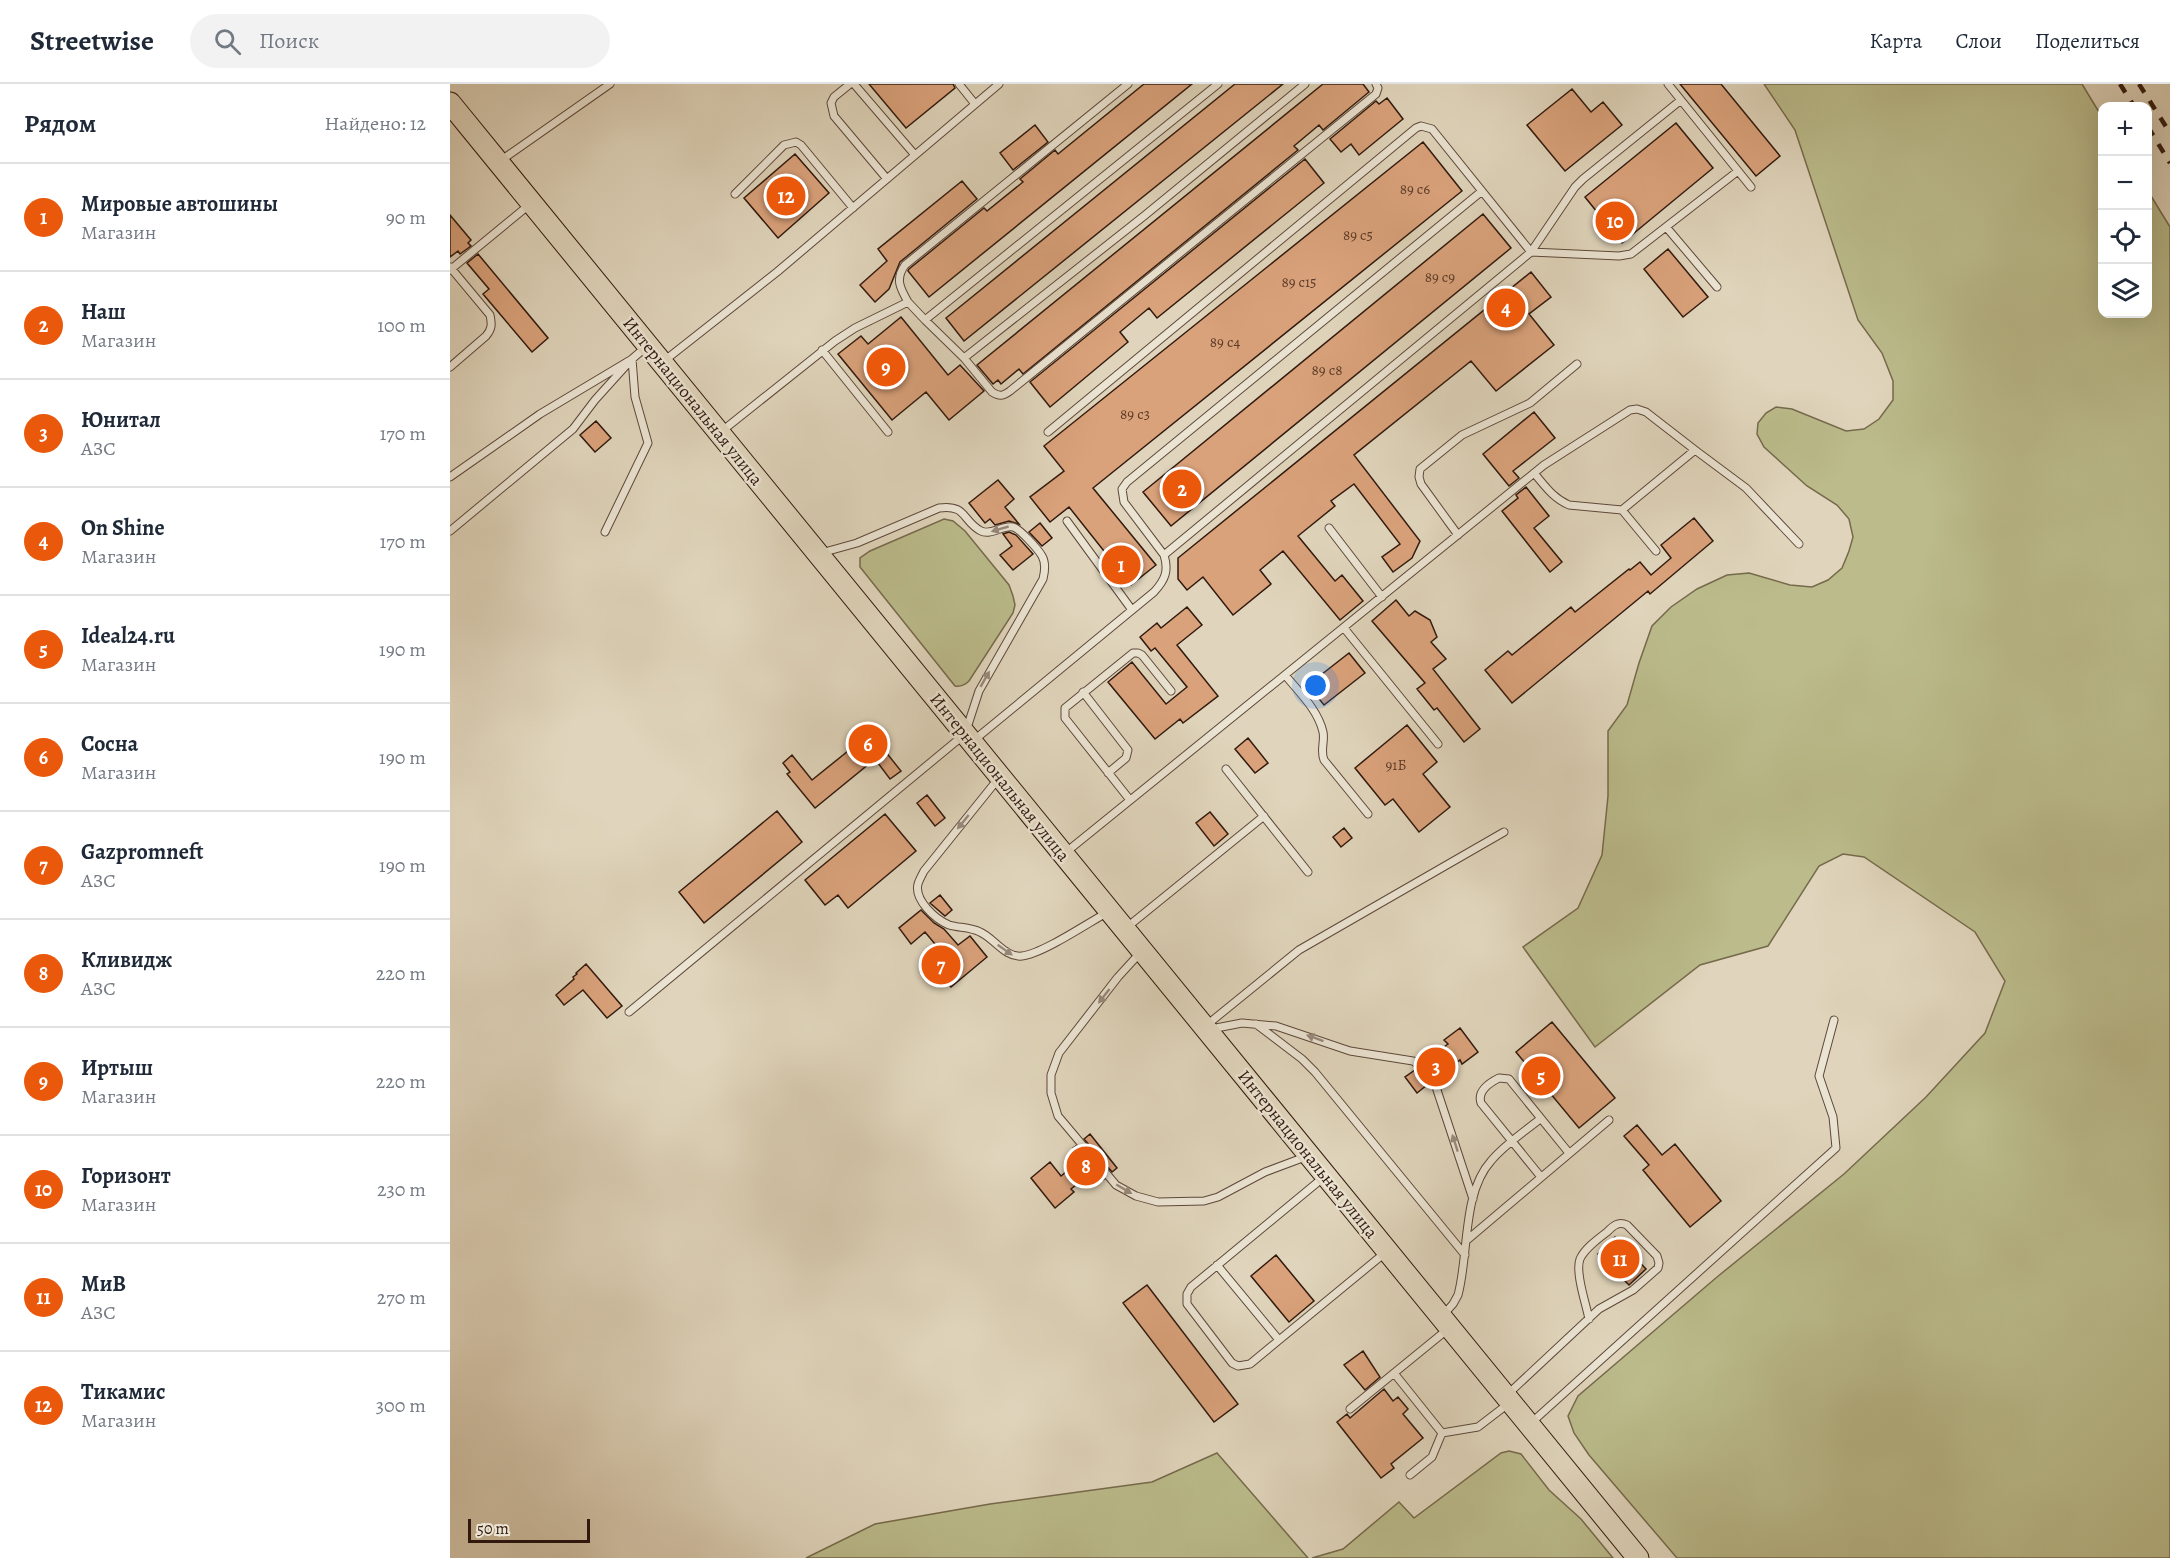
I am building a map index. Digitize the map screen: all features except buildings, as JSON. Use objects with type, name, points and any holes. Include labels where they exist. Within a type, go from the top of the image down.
[{"type":"main road","name":"Интернациональная улица","points":[[450,103],[1551,1451]]},
{"type":"main road","points":[[1551,1451],[1632,1558]]},
{"type":"main road","points":[[1551,1451],[1638,1558]]},
{"type":"lane","points":[[498,163],[610,84]]},
{"type":"lane","points":[[886,179],[834,116],[831,103],[834,97],[852,84],[915,155]]},
{"type":"lane","points":[[959,84],[975,104]]},
{"type":"lane","points":[[662,363],[777,272],[999,84]]},
{"type":"lane","points":[[1128,84],[905,265],[898,277],[899,286],[908,302],[998,396],[1004,396],[1376,94],[1378,88],[1376,84]]},
{"type":"lane","points":[[925,320],[1218,84]]},
{"type":"lane","points":[[964,358],[1305,84]]},
{"type":"lane","points":[[1668,84],[1751,187]]},
{"type":"lane","points":[[1164,555],[1531,252],[1575,187],[1681,100]]},
{"type":"lane","points":[[1048,432],[1416,128],[1427,126],[1432,129],[1531,252],[1625,255],[1641,248],[1738,171]]},
{"type":"lane","points":[[735,194],[784,144],[796,142],[801,145],[853,208]]},
{"type":"lane","points":[[628,1012],[968,738],[1132,610],[1162,583],[1168,567],[1164,555],[1124,502],[1122,489],[1127,482],[1482,191]]},
{"type":"lane","points":[[450,367],[486,336],[492,323],[490,315],[451,269],[531,203]]},
{"type":"lane","points":[[1667,228],[1717,287]]},
{"type":"lane","points":[[720,433],[822,350],[855,328],[908,302]]},
{"type":"lane","points":[[450,477],[540,414],[632,359],[648,346]]},
{"type":"lane","points":[[822,350],[888,432]]},
{"type":"lane","points":[[450,531],[573,429],[595,400],[632,359]]},
{"type":"lane","points":[[605,532],[648,443],[635,397],[632,359]]},
{"type":"lane","points":[[1458,535],[1421,484],[1420,469],[1462,435],[1530,403],[1577,364]]},
{"type":"lane","points":[[1063,855],[1534,473],[1630,410],[1637,408],[1646,412],[1746,488],[1799,544]]},
{"type":"lane","points":[[1534,473],[1553,496],[1569,505],[1622,510],[1695,450]]},
{"type":"lane","points":[[818,554],[857,543],[939,508],[950,506],[960,509],[979,530],[984,532],[1010,526],[1018,528],[1042,555],[1045,571],[1043,579],[979,691],[968,738]]},
{"type":"lane","points":[[1622,510],[1656,551]]},
{"type":"lane","points":[[1067,521],[1132,610]]},
{"type":"lane","points":[[1329,528],[1383,597]]},
{"type":"lane","points":[[1344,628],[1438,744]]},
{"type":"lane","points":[[1130,801],[1065,718],[1065,708],[1128,656],[1138,653],[1171,691]]},
{"type":"lane","points":[[1285,675],[1318,717],[1324,735],[1322,756],[1324,760],[1368,814]]},
{"type":"lane","points":[[1083,692],[1128,750],[1126,758],[1108,773]]},
{"type":"lane","points":[[1226,769],[1308,872]]},
{"type":"lane","points":[[1000,777],[924,871],[917,885],[919,898],[937,919],[951,925],[978,930],[989,936],[1006,952],[1019,957],[1036,952],[1109,911]]},
{"type":"lane","points":[[1124,930],[1263,816]]},
{"type":"lane","points":[[1206,1029],[1299,950],[1504,832]]},
{"type":"lane","points":[[1142,951],[1059,1053],[1051,1075],[1051,1093],[1058,1116],[1116,1185],[1136,1196],[1158,1202],[1204,1201],[1218,1197],[1265,1172],[1310,1155]]},
{"type":"lane","points":[[1529,1424],[1836,1148],[1833,1117],[1819,1076],[1834,1020]]},
{"type":"lane","points":[[1206,1029],[1242,1023],[1276,1026],[1350,1051],[1413,1061],[1422,1068],[1436,1087],[1473,1199]]},
{"type":"lane","points":[[1255,1023],[1302,1059],[1315,1072],[1465,1255]]},
{"type":"lane","points":[[1541,1177],[1481,1103],[1483,1090],[1499,1078],[1509,1079],[1569,1154]]},
{"type":"lane","points":[[1350,1409],[1394,1373],[1446,1322],[1458,1295],[1473,1199],[1484,1170],[1491,1161],[1540,1119]]},
{"type":"lane","points":[[1467,1240],[1609,1120]]},
{"type":"lane","points":[[1326,1176],[1191,1287],[1186,1298],[1188,1304],[1232,1363],[1238,1366],[1250,1364],[1387,1251]]},
{"type":"lane","points":[[1442,1433],[1478,1427],[1588,1319],[1608,1303],[1643,1282],[1658,1268],[1657,1256],[1627,1225],[1622,1223],[1614,1225],[1584,1252],[1579,1260],[1588,1319]]},
{"type":"lane","points":[[1217,1265],[1280,1340]]},
{"type":"lane","points":[[1394,1373],[1442,1433]]},
{"type":"lane","points":[[1410,1475],[1432,1457],[1442,1433]]},
{"type":"green space","points":[[1764,84],[2082,84],[2098,110],[2098,318],[2152,318],[2152,198],[2170,227],[2170,1558],[1677,1558],[1589,1455],[1574,1433],[1568,1416],[1578,1396],[1717,1277],[1844,1174],[1926,1097],[1985,1033],[2005,981],[1975,932],[1864,857],[1843,854],[1819,866],[1768,946],[1700,965],[1595,1047],[1523,947],[1578,908],[1602,855],[1608,796],[1608,731],[1627,705],[1652,626],[1671,607],[1697,589],[1727,575],[1749,573],[1790,585],[1812,587],[1828,580],[1842,568],[1849,551],[1853,537],[1849,519],[1837,505],[1807,486],[1764,447],[1757,434],[1758,423],[1766,413],[1776,407],[1792,409],[1846,431],[1864,429],[1879,419],[1893,400],[1893,381],[1882,353],[1858,320],[1795,130]]},
{"type":"green space","points":[[944,519],[953,521],[965,531],[1009,585],[1015,605],[1013,613],[969,681],[959,686],[955,686],[860,567],[860,558],[870,551]]},
{"type":"green space","points":[[1509,1451],[1521,1454],[1549,1490],[1581,1519],[1613,1558],[1312,1558],[1343,1549],[1399,1502],[1414,1518],[1501,1453]]},
{"type":"green space","points":[[1217,1453],[1308,1558],[806,1558],[875,1524],[990,1504],[1152,1482]]},
{"type":"railway","points":[[2120,84],[2131,102]]},
{"type":"railway","points":[[2139,84],[2170,133]]},
{"type":"railway","points":[[2152,134],[2170,163]]},
{"type":"place","name":"Тикамис","points":[[786,196]]},
{"type":"place","name":"Горизонт","points":[[1615,221]]},
{"type":"place","name":"On Shine","points":[[1506,308]]},
{"type":"place","name":"Иртыш","points":[[886,367]]},
{"type":"place","name":"Наш","points":[[1182,489]]},
{"type":"place","name":"Мировые автошины","points":[[1121,565]]},
{"type":"place","name":"Сосна","points":[[868,744]]},
{"type":"place","name":"Gazpromneft","points":[[941,965]]},
{"type":"place","name":"Юнитал","points":[[1436,1067]]},
{"type":"place","name":"Ideal24.ru","points":[[1541,1076]]},
{"type":"place","name":"Кливидж","points":[[1086,1166]]},
{"type":"place","name":"МиВ","points":[[1620,1259]]}]
